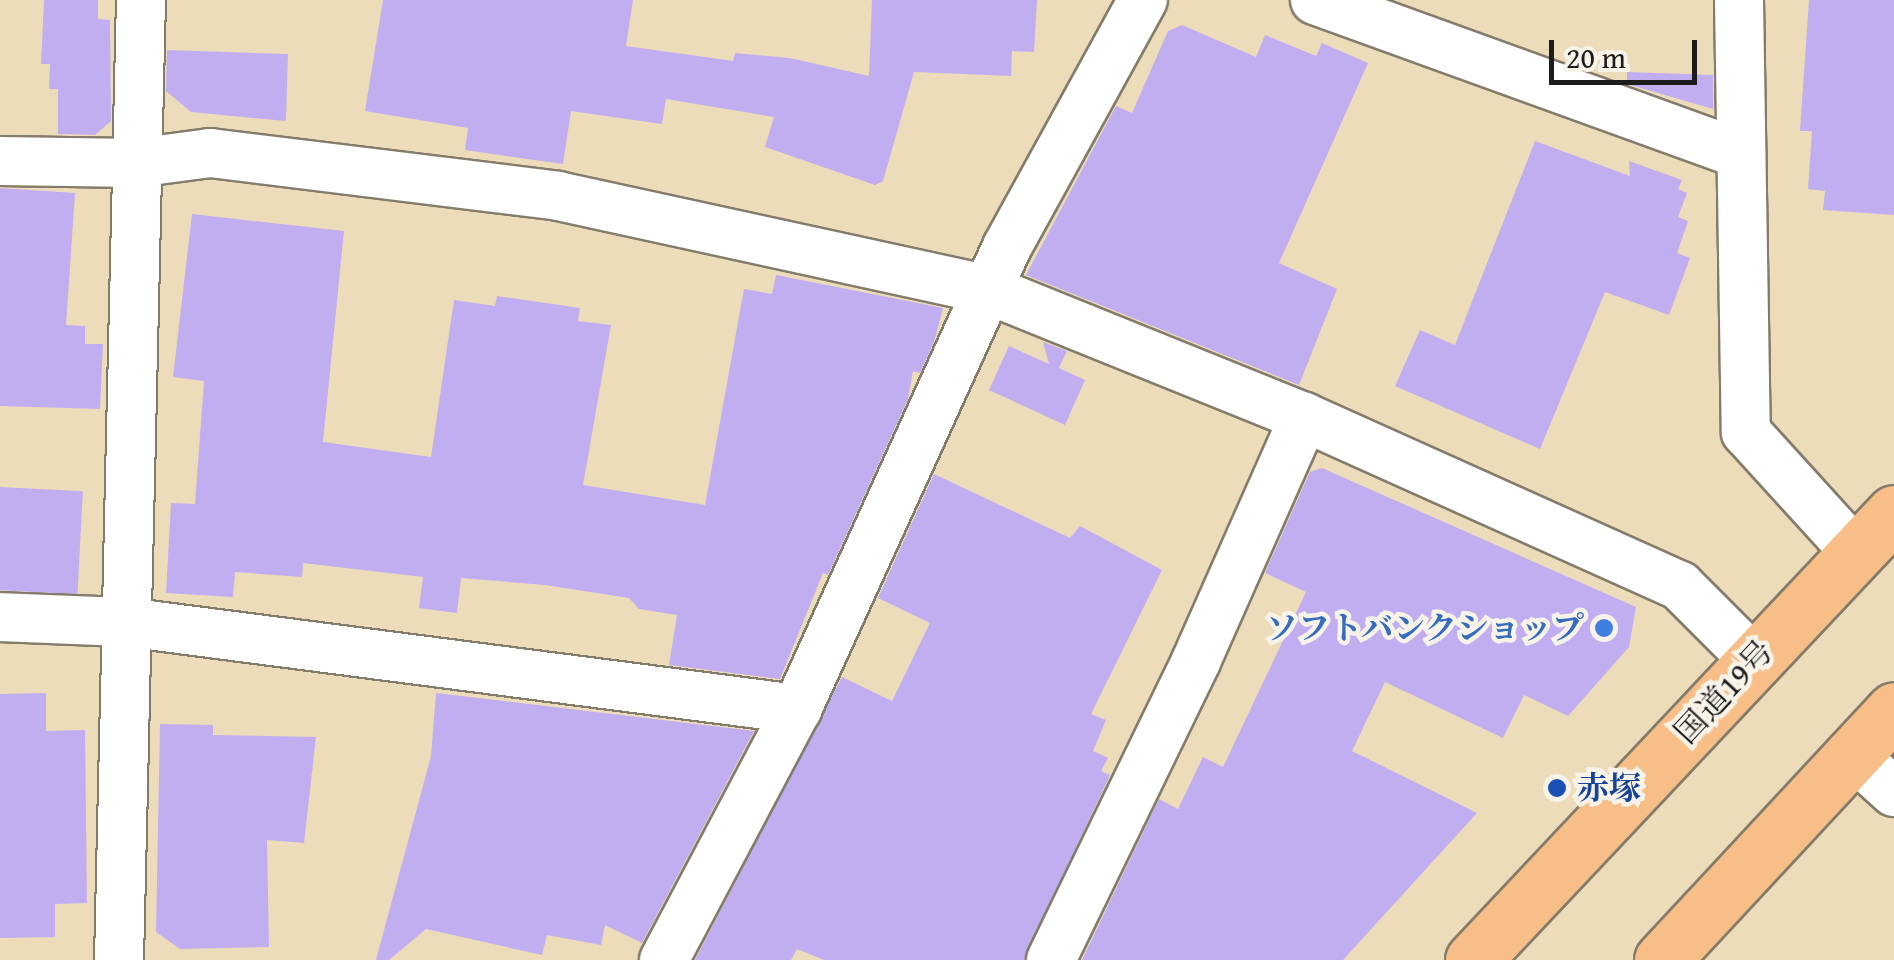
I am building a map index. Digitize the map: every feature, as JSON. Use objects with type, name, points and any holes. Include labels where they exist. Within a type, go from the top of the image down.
[{"type":"highway","name":"国道19号","points":[[1472,960],[1894,513]]},
{"type":"highway","points":[[1662,960],[1894,710]]},
{"type":"street","points":[[119,960],[141,0]]},
{"type":"street","points":[[664,960],[798,710],[989,290],[1143,0]]},
{"type":"street","points":[[1314,0],[1741,154]]},
{"type":"street","points":[[1739,0],[1746,432],[1856,553]]},
{"type":"street","points":[[0,161],[135,163],[210,152],[558,196],[989,290],[1304,418],[1680,586],[1754,660]]},
{"type":"street","points":[[1051,960],[1196,661],[1304,418]]},
{"type":"street","points":[[0,617],[125,622],[798,710]]},
{"type":"street","points":[[1852,754],[1894,792]]},
{"type":"building","points":[[44,0],[98,0],[98,19],[110,20],[111,121],[95,135],[58,134],[58,89],[49,89],[50,64],[41,64]]},
{"type":"building","points":[[383,0],[633,0],[626,46],[733,61],[735,53],[790,58],[869,76],[872,0],[1037,0],[1034,52],[1012,51],[1011,76],[914,72],[883,181],[875,185],[765,147],[774,117],[666,99],[662,124],[571,111],[563,164],[465,150],[468,128],[365,111]]},
{"type":"building","points":[[1809,0],[1894,0],[1894,215],[1823,210],[1825,191],[1808,189],[1812,131],[1800,131]]},
{"type":"building","points":[[1182,25],[1256,57],[1265,35],[1316,56],[1322,43],[1368,63],[1279,263],[1337,289],[1299,385],[1026,275],[1116,106],[1132,113],[1168,31]]},
{"type":"building","points":[[167,50],[288,54],[286,121],[191,112],[166,91]]},
{"type":"building","points":[[1627,72],[1713,75],[1713,109],[1627,84]]},
{"type":"building","points":[[1535,141],[1630,176],[1629,161],[1682,180],[1678,189],[1687,193],[1678,217],[1688,221],[1677,253],[1690,258],[1669,315],[1605,292],[1540,449],[1395,386],[1420,330],[1455,345]]},
{"type":"building","points":[[0,188],[75,193],[66,325],[85,326],[85,344],[103,344],[100,409],[0,406]]},
{"type":"building","points":[[192,214],[344,231],[323,442],[431,457],[454,300],[495,306],[497,296],[580,308],[578,321],[611,325],[583,485],[705,505],[744,289],[772,294],[776,275],[943,308],[934,342],[920,373],[913,371],[908,399],[828,575],[823,573],[780,679],[669,665],[677,615],[639,609],[629,598],[545,585],[461,578],[457,613],[419,608],[423,577],[303,563],[302,577],[235,572],[233,597],[166,593],[171,503],[195,504],[204,381],[173,377]]},
{"type":"building","points":[[1043,342],[1067,351],[1059,368],[1085,380],[1065,425],[989,390],[1009,346],[1049,364]]},
{"type":"building","points":[[1322,468],[1636,607],[1629,647],[1568,716],[1524,695],[1503,738],[1385,682],[1352,751],[1477,813],[1343,960],[1082,960],[1159,799],[1178,809],[1203,757],[1223,767],[1306,592],[1265,573],[1310,472]]},
{"type":"building","points":[[934,474],[1070,538],[1080,526],[1162,570],[1091,714],[1106,720],[1093,751],[1108,758],[1101,771],[1110,775],[1024,960],[824,960],[797,949],[791,960],[695,960],[842,677],[892,701],[930,623],[878,598]]},
{"type":"building","points":[[0,487],[83,491],[77,594],[0,590]]},
{"type":"building","points":[[46,693],[46,731],[85,730],[87,903],[55,904],[55,937],[0,938],[0,694]]},
{"type":"building","points":[[436,693],[754,731],[642,943],[605,925],[601,945],[547,935],[542,955],[426,929],[389,960],[376,960],[431,756]]},
{"type":"building","points":[[160,724],[213,725],[213,735],[316,737],[304,843],[267,840],[269,947],[180,949],[156,932]]},
{"type":"place","name":"ソフトバンクショップ","points":[[1604,628]]},
{"type":"place","name":"赤塚","points":[[1557,788]]}]
